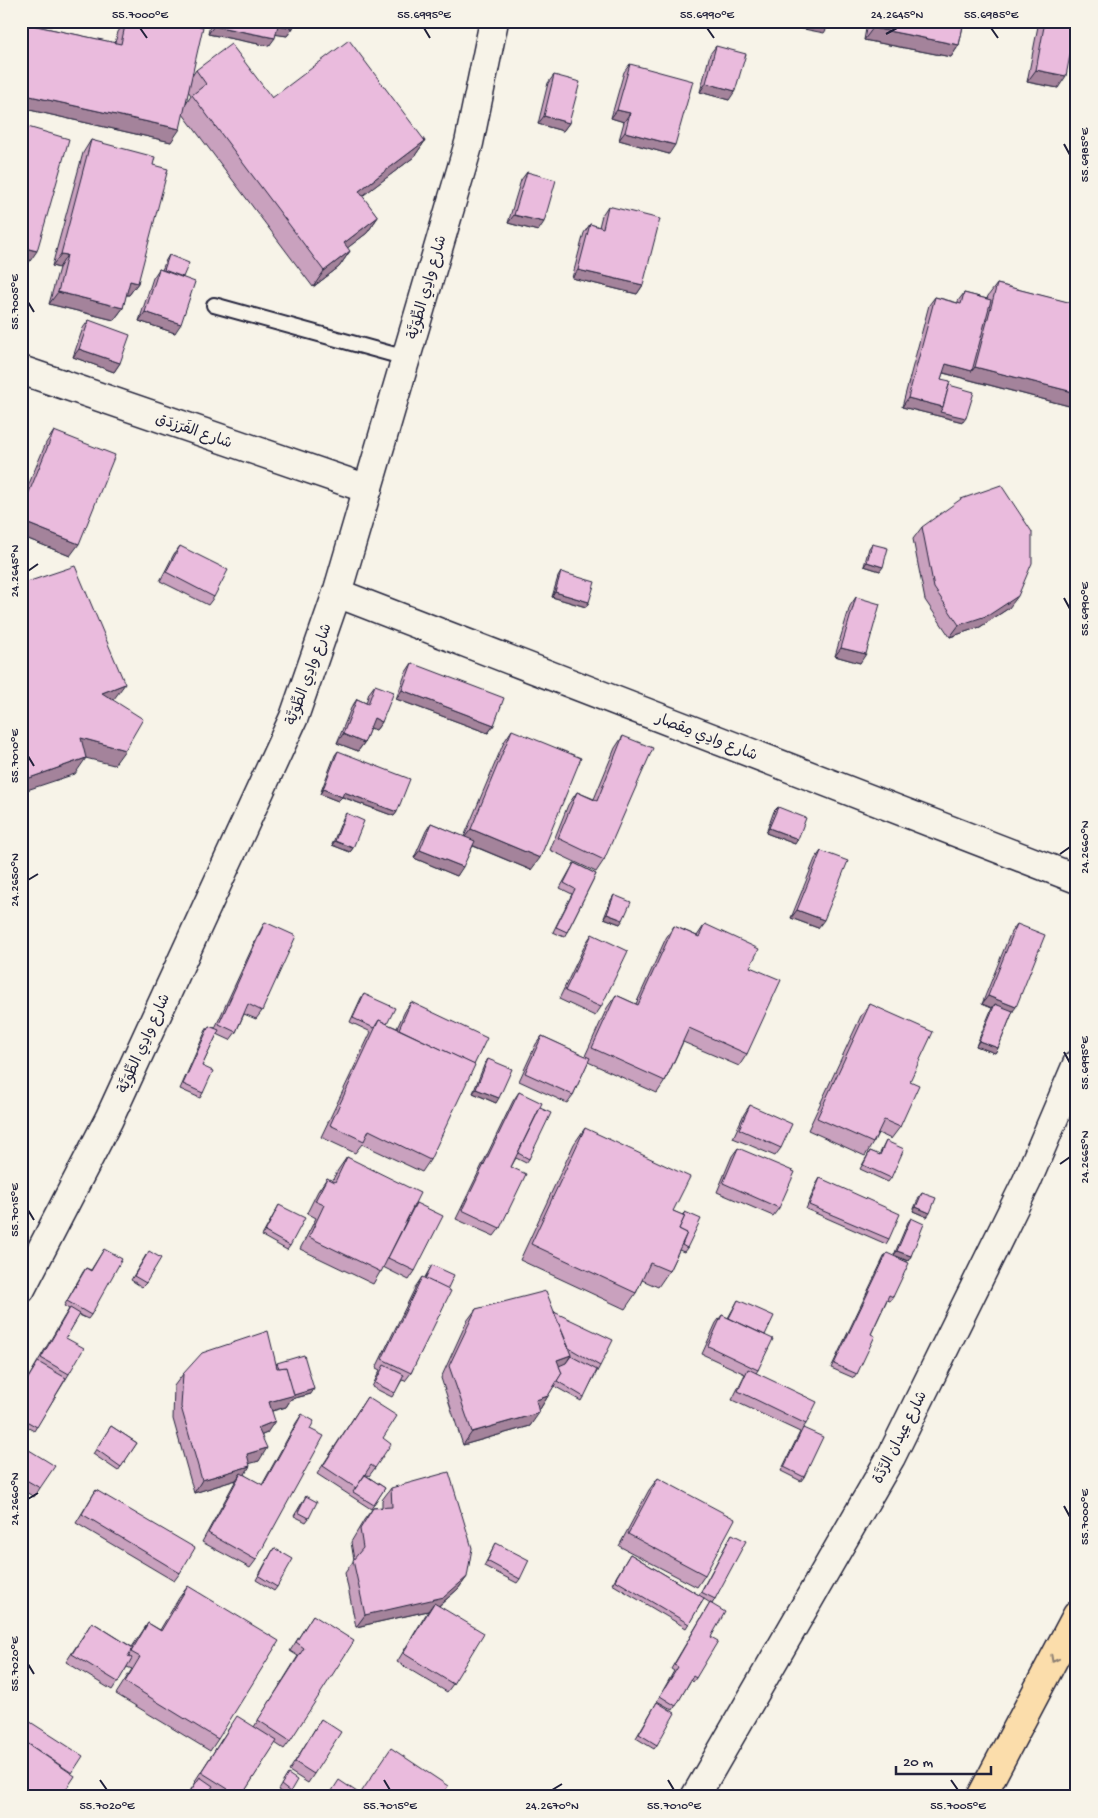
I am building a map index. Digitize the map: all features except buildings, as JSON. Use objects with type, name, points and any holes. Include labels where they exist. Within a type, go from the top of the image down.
[{"type":"main road","points":[[981,1797],[1077,1615]]},
{"type":"street","name":"شارع وادِي الطِّوَيَّة","points":[[21,1289],[109,1119],[294,717],[337,593],[468,143],[491,22]]},
{"type":"street","name":"شارع الفَرَزدَق","points":[[21,370],[368,489]]},
{"type":"street","name":"شارع وادِي مِقصار","points":[[337,593],[1077,879]]},
{"type":"street","name":"شارع عِيدان الرَّدَّة","points":[[695,1797],[891,1457],[1027,1180],[1077,1064]]},
{"type":"lane","points":[[214,305],[406,358]]}]
